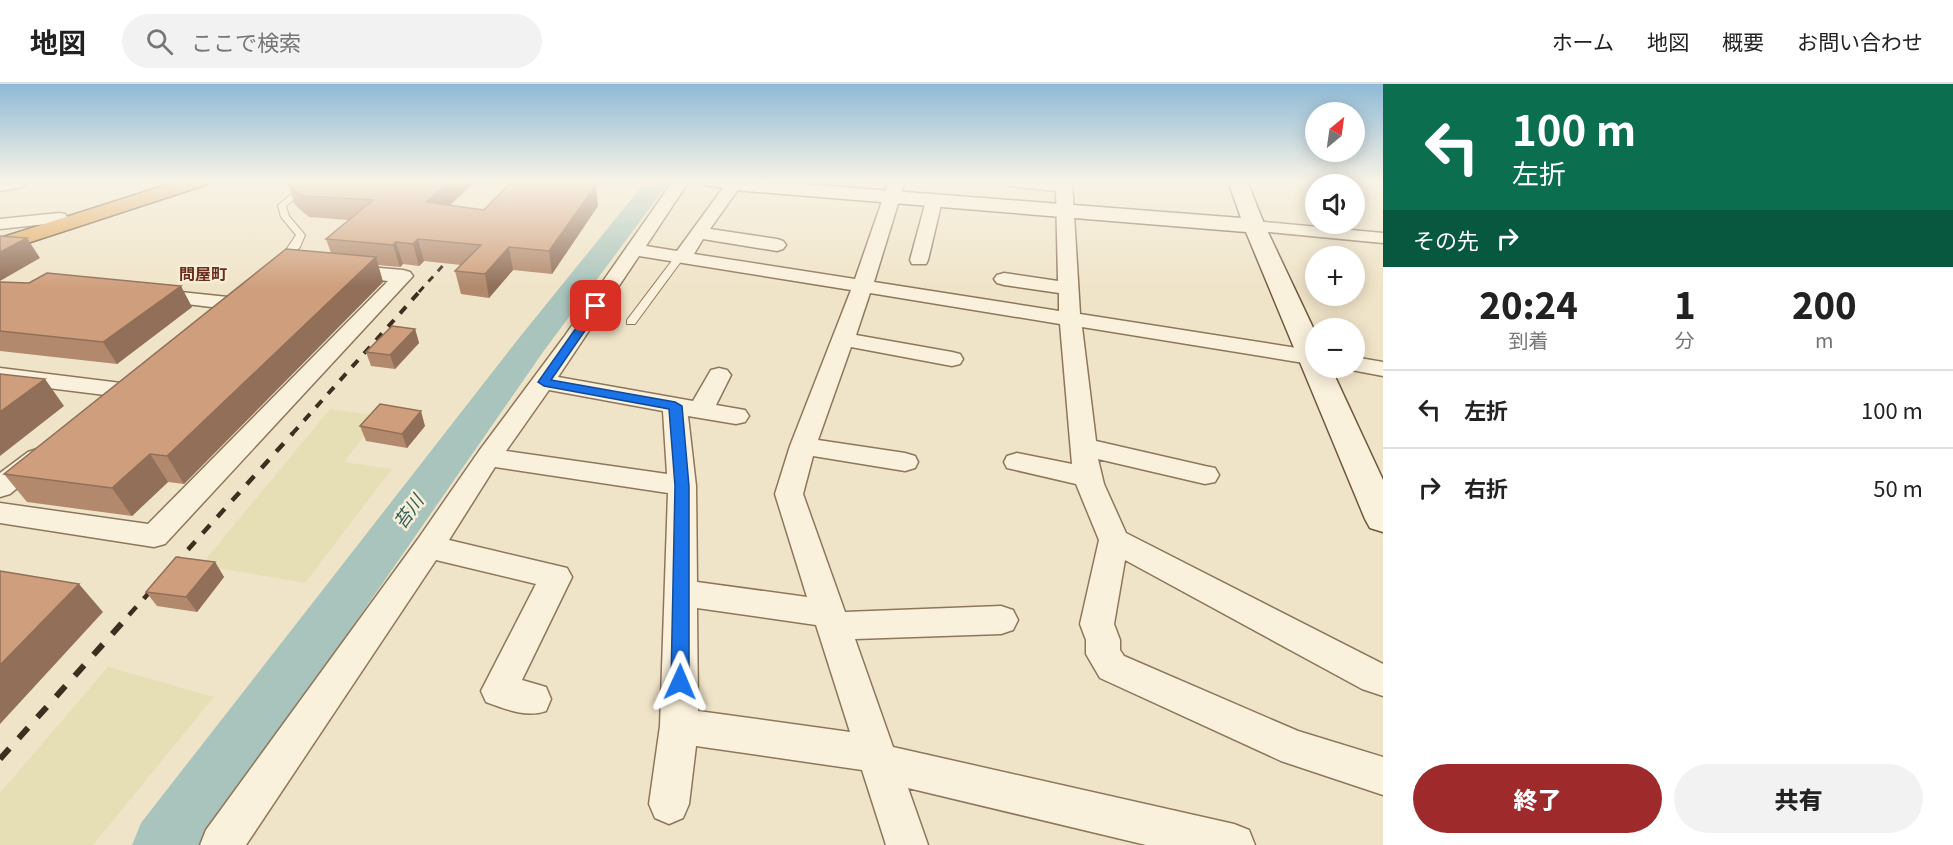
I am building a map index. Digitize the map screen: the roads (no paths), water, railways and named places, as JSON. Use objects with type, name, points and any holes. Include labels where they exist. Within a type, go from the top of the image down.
[{"type":"highway","points":[[0,236],[63,217]]},
{"type":"highway","points":[[0,245],[88,217]]},
{"type":"street","points":[[221,845],[657,217]]},
{"type":"street","points":[[681,257],[710,217]]},
{"type":"street","points":[[885,217],[863,286],[803,446],[789,494],[907,845]]},
{"type":"street","points":[[919,260],[930,217]]},
{"type":"street","points":[[1066,217],[1070,320],[1088,477],[1114,540],[1097,624],[1103,640],[1103,654],[1112,667],[1294,748],[1383,776]]},
{"type":"street","points":[[1135,217],[1383,238]]},
{"type":"street","points":[[1251,217],[1305,340]]},
{"type":"street","points":[[0,224],[59,218]]},
{"type":"street","points":[[698,233],[777,245]]},
{"type":"street","points":[[634,250],[1305,360]]},
{"type":"street","points":[[0,513],[154,536],[403,276],[277,264]]},
{"type":"street","points":[[1004,279],[1068,288]]},
{"type":"street","points":[[138,294],[236,297],[202,325]]},
{"type":"street","points":[[843,339],[952,359]]},
{"type":"street","points":[[1365,366],[1383,369]]},
{"type":"street","points":[[0,375],[130,382],[93,412]]},
{"type":"street","points":[[669,804],[679,726],[682,486],[688,408],[719,375]]},
{"type":"street","points":[[1322,378],[1383,519]]},
{"type":"street","points":[[544,382],[736,416]]},
{"type":"street","points":[[0,487],[56,442]]},
{"type":"street","points":[[803,446],[905,462]]},
{"type":"street","points":[[1084,447],[1205,474]]},
{"type":"street","points":[[488,457],[682,486]]},
{"type":"street","points":[[1017,462],[1088,477]]},
{"type":"street","points":[[1114,540],[1375,678],[1383,680]]},
{"type":"street","points":[[429,547],[556,577],[498,691],[533,699]]},
{"type":"street","points":[[682,593],[831,620],[1001,620]]},
{"type":"street","points":[[679,726],[878,759],[1171,837],[1234,845]]},
{"type":"lane","points":[[277,264],[295,248],[301,235],[285,217]]},
{"type":"lane","points":[[631,322],[681,257]]},
{"type":"waterway","name":"苔川","points":[[163,845],[531,345],[630,217]]},
{"type":"railway","points":[[419,292],[457,250]]},
{"type":"railway","points":[[292,434],[420,291]]},
{"type":"railway","points":[[129,615],[293,433]]},
{"type":"railway","points":[[0,759],[131,613]]},
{"type":"district","name":"問屋町","points":[[203,274]]}]
